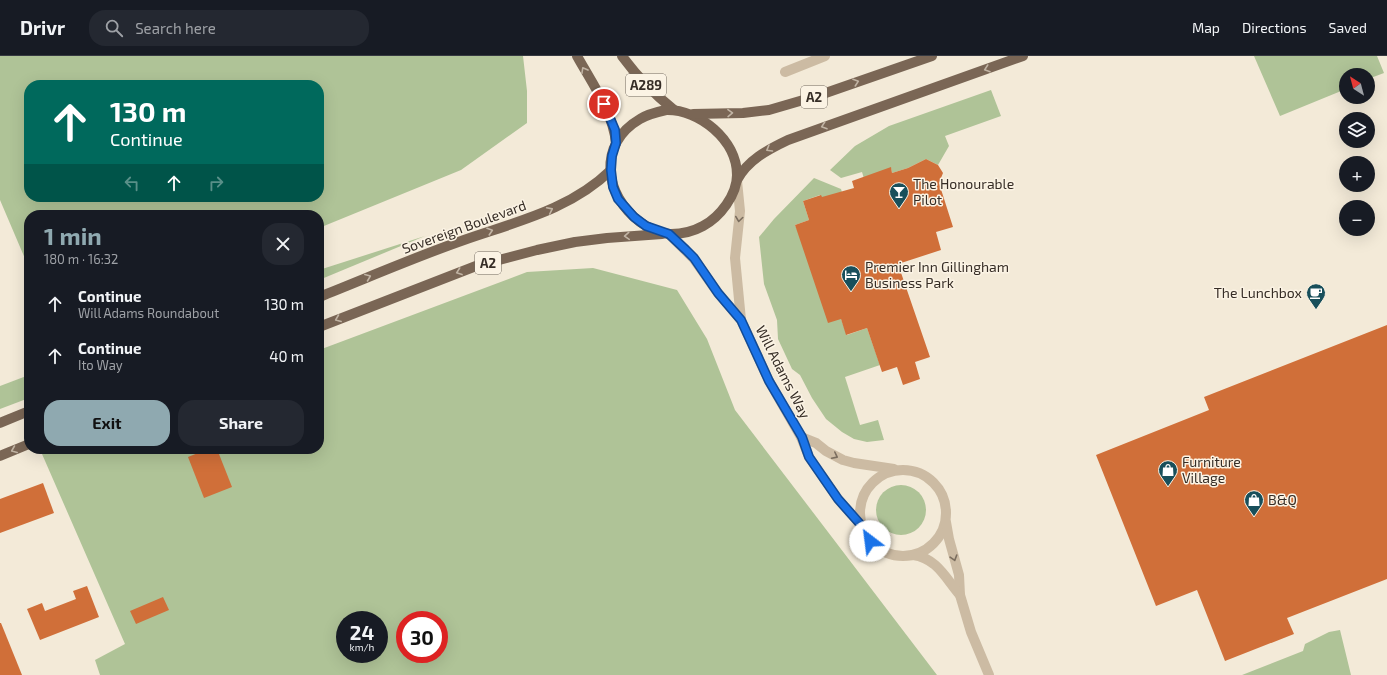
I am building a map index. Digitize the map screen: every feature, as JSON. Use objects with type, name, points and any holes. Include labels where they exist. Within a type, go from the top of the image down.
[{"type":"main road","points":[[577,56],[610,116],[615,130],[616,143]]},
{"type":"main road","name":"A289","points":[[622,56],[641,81],[674,110]]},
{"type":"main road","name":"A2","points":[[692,114],[743,113],[769,110],[817,96],[932,56]]},
{"type":"main road","name":"A2","points":[[737,180],[742,170],[751,162],[766,151],[788,140],[1023,56]]},
{"type":"main road","points":[[674,110],[692,114],[707,123],[725,142],[735,162],[737,180],[733,194],[726,206],[710,222],[695,230],[668,234],[646,226],[627,210],[615,192],[611,170],[612,156],[616,143],[625,131],[639,119],[656,112],[674,110]]},
{"type":"main road","name":"Sovereign Boulevard","points":[[324,294],[463,240],[540,214],[572,199],[592,187],[611,170]]},
{"type":"main road","name":"A2","points":[[324,325],[442,278],[491,262],[575,242],[607,238],[668,234]]},
{"type":"main road","points":[[0,423],[24,413]]},
{"type":"main road","points":[[0,456],[24,446]]},
{"type":"street","points":[[785,72],[825,56]]},
{"type":"street","name":"Will Adams Way","points":[[737,180],[740,211],[735,258],[741,320]]},
{"type":"street","name":"Will Adams Way","points":[[668,234],[694,258],[718,293],[741,320],[769,381],[802,437],[809,457],[838,499],[861,525]]},
{"type":"street","name":"Will Adams Way","points":[[802,437],[816,443],[826,451],[843,460],[900,470]]},
{"type":"street","points":[[960,595],[936,565],[923,557],[913,555],[898,556],[882,551],[870,541],[861,525],[860,517],[861,502],[872,482],[885,473],[900,470],[915,471],[924,474],[937,486],[945,501],[946,522],[959,575],[960,595],[971,632],[989,675]]},
{"type":"street","points":[[913,555],[927,549],[935,543],[941,535],[946,522]]},
{"type":"green space","points":[[0,56],[523,56],[527,91],[527,123],[461,170],[324,226],[324,210],[24,210],[24,256],[0,200]]},
{"type":"green space","points":[[1254,56],[1377,56],[1384,73],[1375,76],[1375,68],[1339,68],[1339,92],[1280,116]]},
{"type":"green space","points":[[991,90],[1001,116],[945,136],[949,146],[938,165],[926,159],[908,168],[892,173],[891,168],[865,182],[862,172],[841,178],[830,170],[855,146],[889,126]]},
{"type":"green space","points":[[814,178],[841,189],[847,209],[828,215],[820,195],[803,201],[809,220],[795,225],[841,319],[847,335],[867,328],[880,365],[845,377],[860,425],[878,420],[884,440],[867,442],[854,439],[842,432],[826,419],[812,398],[800,375],[792,369],[778,339],[777,320],[764,284],[759,237],[774,219]]},
{"type":"green space","points":[[425,236],[324,278],[324,268]]},
{"type":"green space","points":[[593,268],[677,290],[707,339],[735,410],[937,675],[100,675],[95,660],[125,644],[42,454],[324,454],[324,348],[527,272]]},
{"type":"green space","points":[[24,377],[24,400],[0,409],[0,386]]},
{"type":"green space","points":[[896,485],[906,485],[919,492],[926,505],[926,515],[919,528],[906,535],[896,535],[887,531],[880,524],[876,515],[876,505],[880,496],[887,489]]},
{"type":"green space","points":[[1340,630],[1351,675],[1242,675],[1303,651],[1305,644],[1329,632]]},
{"type":"building","points":[[926,159],[938,165],[943,173],[939,183],[953,227],[936,232],[941,250],[898,264],[930,357],[915,362],[920,379],[903,385],[897,367],[882,372],[867,328],[846,335],[841,319],[828,323],[795,225],[809,220],[803,201],[821,195],[822,197],[854,188],[852,181],[891,167],[892,173],[908,168]]},
{"type":"building","name":"B&Q","points":[[1387,325],[1387,579],[1287,618],[1294,634],[1225,661],[1197,590],[1156,606],[1096,455],[1209,410],[1204,397]]},
{"type":"building","points":[[196,454],[219,454],[232,487],[204,498],[188,457]]},
{"type":"building","points":[[43,483],[54,513],[0,533],[0,499]]},
{"type":"building","points":[[87,586],[99,617],[40,640],[27,609],[42,603],[45,611],[76,599],[73,591]]},
{"type":"building","points":[[163,597],[169,610],[136,624],[130,611]]},
{"type":"building","points":[[1,623],[22,675],[0,675]]},
{"type":"place","name":"The Honourable Pilot","points":[[899,209]]},
{"type":"place","name":"Premier Inn Gillingham Business Park","points":[[851,292]]},
{"type":"place","name":"The Lunchbox","points":[[1316,310]]},
{"type":"place","name":"Furniture Village","points":[[1168,487]]},
{"type":"place","name":"B&Q","points":[[1254,517]]},
{"type":"route","points":[[604,104],[615,130],[616,143],[613,150],[611,170],[613,187],[618,199],[634,217],[646,226],[669,234],[686,250],[694,258],[718,293],[741,320],[769,381],[802,437],[809,457],[838,499],[861,525],[870,541]]}]
